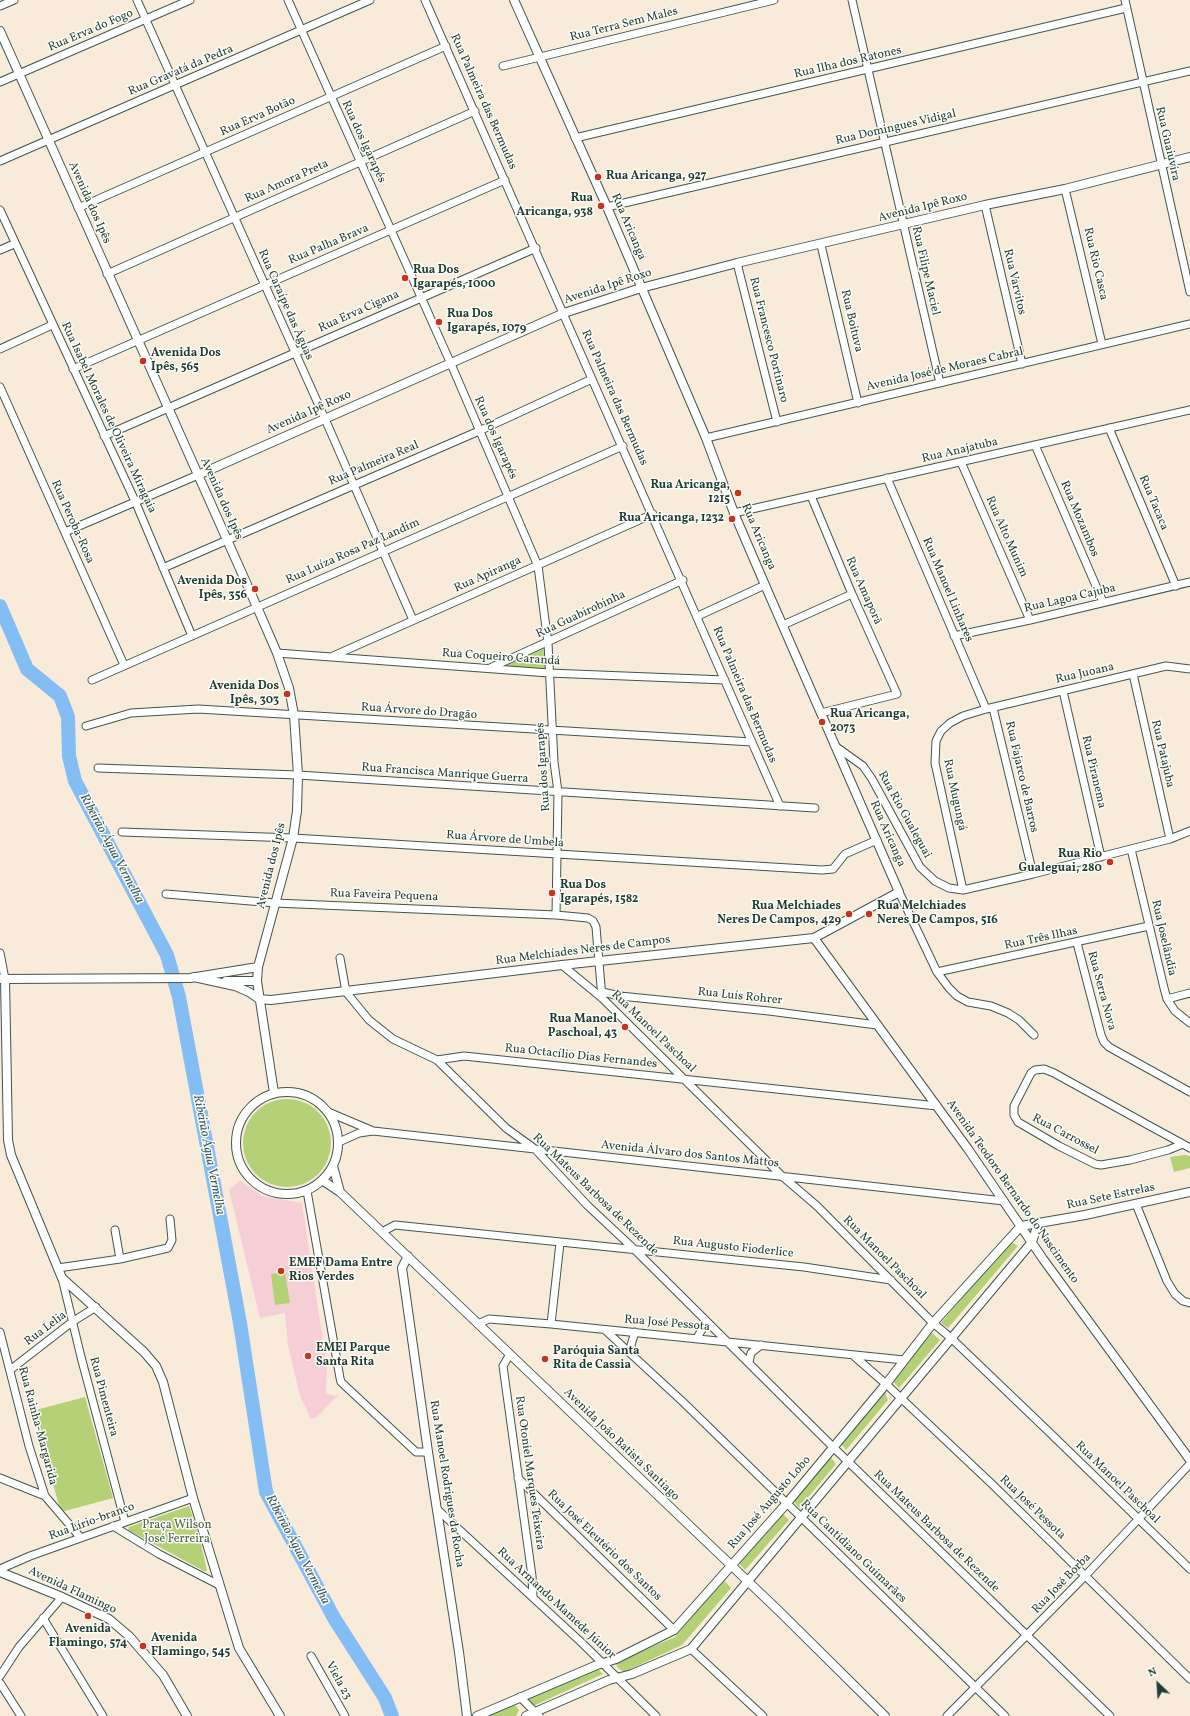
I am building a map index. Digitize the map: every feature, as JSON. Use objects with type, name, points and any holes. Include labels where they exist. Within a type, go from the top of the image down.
[{"type":"street","points":[[0,6],[14,0]]},
{"type":"street","name":"Rua Caraípe das Águas","points":[[137,0],[354,484],[412,620]]},
{"type":"street","name":"Rua Erva do Fogo","points":[[0,82],[190,0]]},
{"type":"street","name":"Rua dos Igarapés","points":[[288,0],[330,97],[392,230],[538,566],[548,643],[552,731],[558,792],[556,915]]},
{"type":"street","name":"Rua Gravatá da Pedra","points":[[0,161],[370,0]]},
{"type":"street","name":"Rua Palmeira das Bermudas","points":[[425,0],[536,248],[780,806]]},
{"type":"street","name":"Rua Aricanga","points":[[514,0],[607,208],[706,438],[734,513],[835,746],[899,892],[937,972],[950,988],[962,999],[991,1006],[1008,1013],[1019,1020],[1034,1034]]},
{"type":"street","name":"Rua Terra Sem Males","points":[[503,66],[774,0]]},
{"type":"street","name":"Rua Filipe Maciel","points":[[852,0],[940,383]]},
{"type":"street","name":"Rua Guaiuvira","points":[[1124,0],[1190,292]]},
{"type":"street","name":"Rua Ilha dos Ratones","points":[[575,138],[1126,8]]},
{"type":"street","name":"Avenida dos Ipês","points":[[0,31],[257,607],[277,653],[289,688],[294,715],[298,775],[297,811],[293,838],[258,967],[259,999],[274,1093]]},
{"type":"street","name":"Rua Erva Botão","points":[[78,208],[446,46]]},
{"type":"street","name":"Rua Domingues Vidigal","points":[[607,208],[1190,71]]},
{"type":"street","name":"Rua Amora Preta","points":[[108,274],[475,111]]},
{"type":"street","name":"Avenida Ipê Roxo","points":[[65,532],[451,364],[564,313],[641,288],[737,263],[821,245],[985,205],[1065,189],[1190,157]]},
{"type":"street","name":"Rua Palha Brava","points":[[73,369],[505,180]]},
{"type":"street","name":"Rua Rio Casca","points":[[1065,189],[1102,344]]},
{"type":"street","name":"Rua Varvitos","points":[[985,205],[1022,364]]},
{"type":"street","name":"Rua Isabel Morales de Oliveira Miragaia","points":[[0,210],[14,244],[135,501],[192,636]]},
{"type":"street","points":[[0,250],[14,244]]},
{"type":"street","name":"Rua Boituva","points":[[821,245],[858,402]]},
{"type":"street","name":"Rua Erva Cigana","points":[[104,436],[536,248]]},
{"type":"street","name":"Rua Francesco Portinaro","points":[[737,263],[777,422]]},
{"type":"street","name":"Avenida José de Moraes Cabral","points":[[706,438],[1190,324]]},
{"type":"street","points":[[0,349],[52,325]]},
{"type":"street","name":"Rua Palmeira Real","points":[[163,568],[354,484],[480,431],[592,379]]},
{"type":"street","name":"Rua Peroba-Rosa","points":[[0,387],[124,665]]},
{"type":"street","name":"Rua Anajatuba","points":[[734,513],[1190,410]]},
{"type":"street","name":"Rua Tacaca","points":[[1109,428],[1176,586]]},
{"type":"street","name":"Rua Mozambos","points":[[1035,445],[1103,602]]},
{"type":"street","name":"Rua Luíza Rosa Paz Landim","points":[[92,680],[623,446]]},
{"type":"street","name":"Rua Alto Munim","points":[[961,462],[1030,620]]},
{"type":"street","name":"Rua Manoel Linhares","points":[[887,478],[954,636],[989,708]]},
{"type":"street","name":"Rua Amaporã","points":[[811,496],[852,594],[897,694],[821,713]]},
{"type":"street","name":"Rua Apiranga","points":[[331,657],[653,514]]},
{"type":"street","name":"Rua Guabirobinha","points":[[488,669],[548,643],[682,580]]},
{"type":"street","name":"Rua Lagoa Cajuba","points":[[954,636],[1030,620],[1190,582]]},
{"type":"street","points":[[698,616],[765,585]]},
{"type":"street","points":[[783,626],[852,594]]},
{"type":"street","name":"Rua Coqueiro Carandá","points":[[277,653],[549,673],[725,680]]},
{"type":"street","name":"Rua Juoana","points":[[989,708],[1166,666],[1190,668]]},
{"type":"street","name":"Rua Patajuba","points":[[1133,674],[1170,839]]},
{"type":"street","name":"Rua Piranema","points":[[1063,691],[1101,857]]},
{"type":"street","name":"Rua Fajarco de Barros","points":[[989,708],[1033,874]]},
{"type":"street","name":"Rua Mugungá","points":[[963,890],[935,763],[934,751],[939,736],[950,723],[963,716],[989,708]]},
{"type":"street","name":"Rua Árvore do Dragão","points":[[86,726],[131,713],[198,709],[752,742]]},
{"type":"street","name":"Rua Rio Gualeguai","points":[[835,746],[856,759],[872,779],[915,858],[926,874],[949,888],[963,890],[1033,874],[1170,839],[1190,831]]},
{"type":"street","name":"Rua Francisca Manrique Guerra","points":[[98,768],[298,775],[815,808]]},
{"type":"street","name":"Rua Árvore de Umbela","points":[[122,832],[293,838],[829,870],[837,865],[845,854],[877,840]]},
{"type":"street","name":"Rua Joselândia","points":[[1131,849],[1167,999],[1175,1011],[1190,1023]]},
{"type":"street","name":"Rua Melchíades Neres de Campos","points":[[259,999],[271,1000],[346,992],[562,965],[814,938],[899,892]]},
{"type":"street","name":"Rua Faveira Pequena","points":[[166,894],[275,903],[556,915],[588,918],[593,921],[596,927],[600,962]]},
{"type":"street","name":"Rua Três Ilhas","points":[[937,972],[1149,926]]},
{"type":"street","name":"Avenida Teodoro Bernardo do Nascimento","points":[[814,938],[937,1106],[1043,1259],[1190,1460]]},
{"type":"street","name":"Rua Serra Nova","points":[[1077,942],[1100,1035],[1104,1042],[1109,1047],[1190,1092]]},
{"type":"street","points":[[0,953],[8,1140],[11,1155],[62,1278],[144,1352],[156,1366],[163,1382],[193,1498],[239,1648],[280,1716]]},
{"type":"street","points":[[340,958],[346,992]]},
{"type":"street","points":[[600,962],[602,995]]},
{"type":"street","name":"Rua Manoel Paschoal","points":[[562,965],[602,995],[782,1176],[816,1206],[892,1280],[933,1323],[951,1338],[1190,1569]]},
{"type":"street","points":[[2,979],[154,979],[192,977],[258,967]]},
{"type":"street","points":[[192,977],[242,989],[259,999]]},
{"type":"street","points":[[209,981],[258,981]]},
{"type":"street","name":"Rua Mateus Barbosa de Rezende","points":[[346,992],[378,1028],[393,1039],[437,1060],[506,1128],[535,1149],[587,1205],[634,1249],[833,1447],[1110,1716]]},
{"type":"street","points":[[1167,999],[1190,992]]},
{"type":"street","name":"Rua Luís Rohrer","points":[[602,995],[768,1011],[877,1025]]},
{"type":"street","name":"Rua Octacílio Dias Fernandes","points":[[437,1060],[464,1056],[937,1106]]},
{"type":"street","name":"Rua Carrossel","points":[[1183,1144],[1168,1150],[1130,1160],[1095,1164],[1059,1146],[1018,1122],[1014,1115],[1014,1106],[1030,1073],[1035,1070],[1044,1069],[1183,1144],[1190,1148]]},
{"type":"street","points":[[287,1091],[299,1093],[315,1100],[328,1112],[336,1126],[339,1142],[333,1166],[322,1180],[306,1191],[293,1194],[278,1194],[265,1190],[253,1182],[244,1172],[238,1159],[235,1145],[236,1131],[242,1118],[250,1107],[261,1098],[274,1093],[287,1091]]},
{"type":"street","name":"Avenida Álvaro dos Santos Mattos","points":[[328,1112],[373,1131]]},
{"type":"street","name":"Avenida Álvaro dos Santos Mattos","points":[[339,1142],[360,1133],[373,1131],[1004,1201]]},
{"type":"street","points":[[333,1166],[340,1192]]},
{"type":"street","name":"Avenida João Batista Santiago","points":[[322,1180],[340,1192],[408,1256],[749,1582],[885,1716]]},
{"type":"street","points":[[306,1191],[341,1382],[416,1452],[428,1452]]},
{"type":"street","name":"Rua Sete Estrelas","points":[[1021,1226],[1038,1224],[1190,1192]]},
{"type":"street","points":[[1136,1204],[1167,1281],[1175,1294],[1183,1301],[1190,1303]]},
{"type":"street","points":[[58,1268],[120,1259],[168,1248],[172,1240],[170,1219]]},
{"type":"street","points":[[526,1716],[537,1714],[609,1680],[632,1674],[691,1648],[749,1582],[900,1398],[1032,1242],[1038,1224]]},
{"type":"street","name":"Rua Augusto Fioderlice","points":[[382,1232],[395,1226],[804,1267],[892,1280]]},
{"type":"street","name":"Rua José Augusto Lobo","points":[[477,1716],[520,1697],[616,1659],[674,1630],[787,1503],[886,1384],[933,1323],[1021,1226]]},
{"type":"street","points":[[115,1230],[120,1259]]},
{"type":"street","points":[[551,1324],[560,1243]]},
{"type":"street","name":"Rua Manoel Rodrigues da Rocha","points":[[408,1256],[402,1268],[428,1452],[459,1652],[467,1716]]},
{"type":"street","name":"Rua Pimenteira","points":[[62,1278],[72,1322],[125,1522]]},
{"type":"street","name":"Rua Lelia","points":[[10,1370],[72,1322],[96,1308]]},
{"type":"street","name":"Rua José Pessota","points":[[478,1324],[489,1319],[551,1324],[904,1360]]},
{"type":"street","points":[[697,1338],[701,1332],[705,1320]]},
{"type":"street","name":"Rua Cantidiano Guimarães","points":[[605,1330],[633,1354],[1006,1716]]},
{"type":"street","name":"Rua Rainha-Margarida","points":[[0,1332],[30,1446],[45,1496],[80,1537]]},
{"type":"street","points":[[633,1354],[631,1345],[635,1332]]},
{"type":"street","points":[[749,1362],[751,1353],[761,1345]]},
{"type":"street","name":"Rua Otoniel Marques Teixeira","points":[[510,1354],[503,1366],[533,1597]]},
{"type":"street","name":"Rua José Pessota","points":[[854,1356],[886,1384],[1086,1575],[1190,1679]]},
{"type":"street","name":"Rua José Borba","points":[[947,1716],[1086,1575],[1190,1464]]},
{"type":"street","points":[[0,1478],[45,1496]]},
{"type":"street","name":"Rua José Eleutério dos Santos","points":[[518,1478],[674,1630]]},
{"type":"street","name":"Rua Lírio-branco","points":[[0,1571],[30,1556],[80,1537],[193,1498]]},
{"type":"street","name":"Rua Armando Mamede Júnior","points":[[438,1510],[619,1678],[656,1716]]},
{"type":"street","points":[[113,1526],[159,1554],[219,1585]]},
{"type":"street","name":"Avenida Flamingo","points":[[0,1571],[109,1619],[129,1636],[163,1675],[187,1716]]},
{"type":"street","points":[[0,1676],[19,1648],[62,1597]]},
{"type":"street","points":[[43,1618],[103,1716]]},
{"type":"street","points":[[691,1648],[763,1716]]},
{"type":"street","name":"Viela 23","points":[[311,1656],[345,1716]]},
{"type":"street","points":[[0,1683],[21,1716]]},
{"type":"street","points":[[520,1697],[537,1714]]},
{"type":"shaded area","name":"EMEF Dama Entre Rios Verdes","points":[[240,1180],[262,1196],[302,1203],[327,1366],[326,1393],[335,1396],[340,1393],[316,1418],[311,1419],[300,1396],[288,1346],[285,1313],[260,1318],[229,1190]]},
{"type":"green space","points":[[543,642],[545,673],[482,668]]},
{"type":"green space","points":[[287,1099],[304,1102],[318,1112],[328,1126],[331,1143],[328,1160],[318,1174],[304,1184],[287,1187],[270,1184],[256,1174],[246,1160],[243,1143],[246,1126],[256,1112],[270,1102]]},
{"type":"green space","points":[[1184,1155],[1190,1156],[1190,1168],[1174,1172],[1170,1157]]},
{"type":"green space","points":[[1010,1241],[1018,1246],[948,1328],[941,1323]]},
{"type":"green space","points":[[285,1272],[290,1303],[275,1305],[271,1274]]},
{"type":"green space","points":[[932,1333],[940,1340],[899,1388],[891,1379]]},
{"type":"green space","points":[[885,1392],[888,1400],[846,1450],[839,1441],[880,1394]]},
{"type":"green space","points":[[85,1397],[113,1498],[61,1512],[32,1411]]},
{"type":"green space","points":[[830,1456],[836,1464],[799,1508],[792,1499]]},
{"type":"green space","name":"Praça Wilson José Ferreira","points":[[189,1506],[200,1539],[207,1571],[204,1571],[128,1530],[129,1527]]},
{"type":"green space","points":[[782,1513],[789,1520],[745,1570],[739,1563]]},
{"type":"green space","points":[[723,1579],[731,1588],[682,1645],[624,1672],[618,1668],[615,1663],[675,1637]]},
{"type":"green space","points":[[598,1669],[603,1674],[533,1706],[527,1702],[529,1698]]},
{"type":"green space","points":[[513,1705],[519,1710],[516,1716],[486,1716]]},
{"type":"waterway","name":"Ribeirão Água Vermelha","points":[[0,606],[27,669],[60,696],[68,717],[69,756],[75,781],[167,955],[179,997],[240,1323],[266,1492],[334,1618],[385,1698],[392,1716]]},
{"type":"place","name":"Rua Aricanga, 927","points":[[598,177]]},
{"type":"place","name":"Rua Aricanga, 938","points":[[601,206]]},
{"type":"place","name":"Rua Dos Igarapés, 1000","points":[[405,278]]},
{"type":"place","name":"Rua Dos Igarapés, 1079","points":[[439,322]]},
{"type":"place","name":"Avenida Dos Ipês, 565","points":[[143,361]]},
{"type":"place","name":"Rua Aricanga, 1215","points":[[738,493]]},
{"type":"place","name":"Rua Aricanga, 1232","points":[[732,519]]},
{"type":"place","name":"Avenida Dos Ipês, 356","points":[[255,589]]},
{"type":"place","name":"Avenida Dos Ipês, 303","points":[[287,694]]},
{"type":"place","name":"Rua Aricanga, 2073","points":[[822,722]]},
{"type":"place","name":"Rua Rio Gualeguai, 280","points":[[1110,862]]},
{"type":"place","name":"Rua Dos Igarapés, 1582","points":[[552,893]]},
{"type":"place","name":"Rua Melchiades Neres De Campos, 429","points":[[849,914]]},
{"type":"place","name":"Rua Melchiades Neres De Campos, 516","points":[[869,914]]},
{"type":"place","name":"Rua Manoel Paschoal, 43","points":[[625,1027]]},
{"type":"place","name":"EMEF Dama Entre Rios Verdes","points":[[281,1271]]},
{"type":"place","name":"EMEI Parque Santa Rita","points":[[308,1356]]},
{"type":"place","name":"Paróquia Santa Rita de Cassia","points":[[545,1359]]},
{"type":"place","name":"Avenida Flamingo, 574","points":[[88,1616]]},
{"type":"place","name":"Avenida Flamingo, 545","points":[[143,1646]]}]
